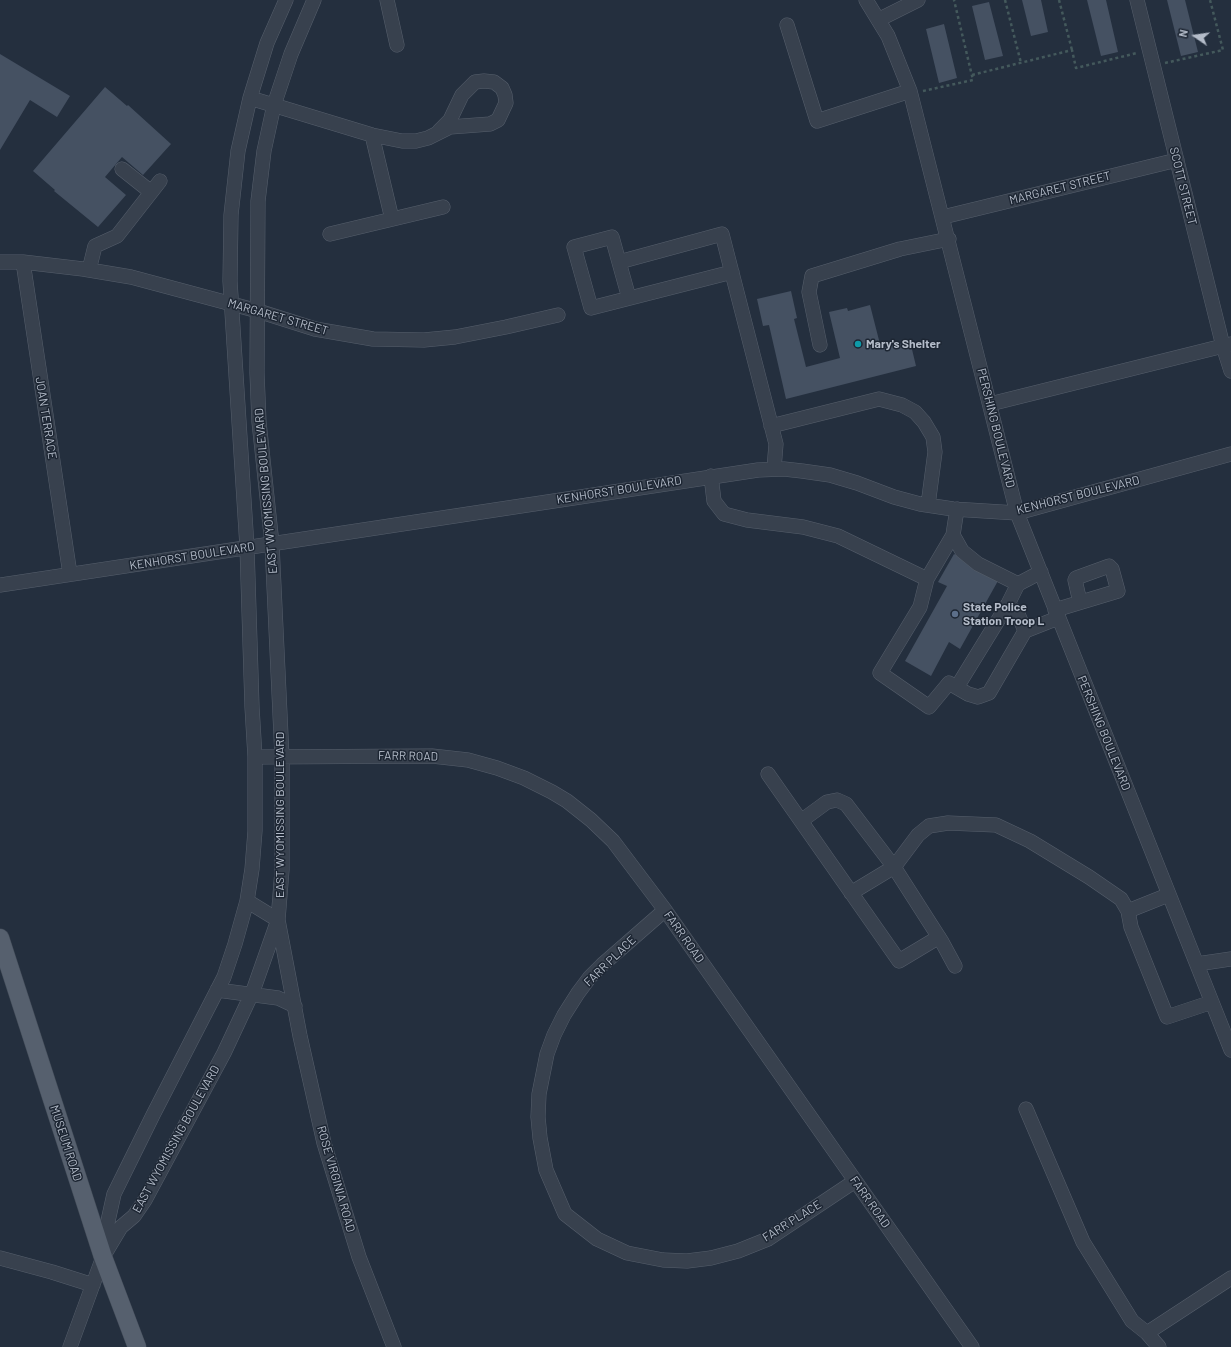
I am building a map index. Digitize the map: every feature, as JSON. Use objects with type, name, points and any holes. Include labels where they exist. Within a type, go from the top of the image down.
[{"type":"main road","name":"MUSEUM ROAD","points":[[0,938],[103,1257],[137,1347]]},
{"type":"street","name":"EAST WYOMISSING BOULEVARD","points":[[103,1257],[108,1220],[114,1194],[224,977],[247,901],[252,869],[255,832],[255,757],[247,548],[233,304],[230,281],[231,215],[238,150],[250,98],[267,43],[286,0]]},
{"type":"street","name":"EAST WYOMISSING BOULEVARD","points":[[103,1257],[121,1227],[134,1216],[145,1200],[224,1053],[243,1014],[267,953],[278,920],[282,870],[282,757],[272,544],[259,422],[256,341],[258,311],[256,250],[258,201],[264,151],[274,105],[293,49],[314,0]]},
{"type":"street","points":[[387,0],[396,45]]},
{"type":"street","name":"PERSHING BOULEVARD","points":[[866,0],[888,36],[910,92],[949,239],[1017,513],[1231,1050]]},
{"type":"street","points":[[878,20],[918,0]]},
{"type":"street","name":"SCOTT STREET","points":[[1137,0],[1177,160],[1227,345],[1231,371]]},
{"type":"street","points":[[787,25],[817,121],[910,92]]},
{"type":"street","points":[[250,98],[372,134],[402,141],[416,141],[428,138],[450,126],[490,124],[498,120],[506,103],[502,88],[494,82],[475,82],[462,95],[450,120],[439,131]]},
{"type":"street","points":[[372,134],[392,219]]},
{"type":"street","name":"MARGARET STREET","points":[[943,217],[1177,160]]},
{"type":"street","points":[[122,169],[151,192]]},
{"type":"street","points":[[89,270],[95,246],[117,236],[160,181]]},
{"type":"street","points":[[330,234],[443,207]]},
{"type":"street","points":[[619,262],[722,234],[776,444],[774,469]]},
{"type":"street","points":[[629,298],[612,237],[574,247],[591,308],[732,272]]},
{"type":"street","points":[[820,345],[809,292],[812,276],[900,249],[949,239]]},
{"type":"street","name":"MARGARET STREET","points":[[0,262],[23,262],[131,277],[258,311],[315,329],[366,338],[424,340],[455,337],[558,315]]},
{"type":"street","name":"JOAN TERRACE","points":[[23,262],[70,574]]},
{"type":"street","points":[[990,404],[1227,345]]},
{"type":"street","points":[[771,426],[879,398],[902,404],[914,412],[924,422],[933,436],[935,452],[928,505]]},
{"type":"street","name":"KENHORST BOULEVARD","points":[[0,584],[758,470],[774,469],[830,475],[857,483],[894,497],[928,505],[957,509],[1017,513],[1231,454]]},
{"type":"street","points":[[711,476],[714,501],[724,514],[748,520],[803,527],[838,536],[927,579]]},
{"type":"street","points":[[957,509],[953,535],[927,579],[920,607],[880,673],[929,707],[949,683],[968,694],[978,696],[989,694],[1025,631],[1080,602],[1118,591],[1112,569],[1109,566],[1078,577],[1075,580],[1080,602]]},
{"type":"street","points":[[953,535],[962,551],[978,564],[1018,584]]},
{"type":"street","points":[[957,687],[1008,604],[1018,584],[1040,572]]},
{"type":"street","points":[[1008,604],[1018,614],[1025,631]]},
{"type":"street","name":"FARR ROAD","points":[[255,757],[432,756],[468,760],[497,768],[524,778],[557,795],[591,820],[613,841],[665,910],[972,1347]]},
{"type":"street","points":[[768,774],[899,961],[939,937]]},
{"type":"street","points":[[801,821],[827,802],[837,800],[846,804],[894,867],[939,937],[955,966]]},
{"type":"street","points":[[851,893],[894,867],[918,835],[929,826],[948,823],[996,825],[1030,841],[1089,877],[1121,899],[1128,911],[1131,927],[1167,1017],[1212,1002]]},
{"type":"street","points":[[1128,911],[1168,895]]},
{"type":"street","points":[[247,901],[278,920]]},
{"type":"street","name":"FARR PLACE","points":[[665,910],[602,964],[590,977],[564,1014],[547,1054],[539,1094],[540,1138],[546,1170],[565,1214],[597,1239],[627,1253],[664,1260],[687,1261],[711,1258],[768,1239],[855,1180]]},
{"type":"street","name":"ROSE VIRGINIA ROAD","points":[[278,920],[300,1036],[324,1143],[359,1257],[394,1347]]},
{"type":"street","points":[[1197,964],[1231,959]]},
{"type":"street","points":[[217,990],[278,998],[295,1006]]},
{"type":"street","points":[[1026,1109],[1083,1242],[1132,1321],[1159,1347]]},
{"type":"street","points":[[70,1347],[103,1257]]},
{"type":"street","points":[[0,1258],[93,1285]]},
{"type":"street","points":[[1147,1334],[1231,1278]]},
{"type":"path","points":[[910,92],[922,91],[973,80],[954,0]]},
{"type":"path","points":[[1005,0],[1021,63]]},
{"type":"path","points":[[1059,0],[1076,68],[1149,49]]},
{"type":"path","points":[[1153,65],[1223,50],[1210,0]]},
{"type":"path","points":[[972,75],[1072,50]]},
{"type":"building","points":[[1022,0],[1041,0],[1048,32],[1031,36]]},
{"type":"building","points":[[1087,0],[1106,0],[1118,52],[1101,56]]},
{"type":"building","points":[[1167,0],[1185,0],[1198,52],[1181,56]]},
{"type":"building","points":[[989,2],[1003,56],[985,60],[972,6]]},
{"type":"building","points":[[944,24],[957,78],[939,83],[926,29]]},
{"type":"building","points":[[0,54],[70,96],[57,117],[30,100],[0,150]]},
{"type":"building","points":[[105,87],[127,106],[128,105],[171,144],[143,175],[122,157],[105,177],[126,195],[98,227],[54,191],[55,190],[33,171]]},
{"type":"building","name":"Mary's Shelter","points":[[791,291],[797,318],[794,319],[806,367],[840,358],[829,312],[847,308],[848,311],[870,305],[881,348],[910,341],[916,366],[786,399],[769,325],[763,326],[757,299]]},
{"type":"building","name":"State Police Station Troop L","points":[[954,554],[999,579],[960,649],[949,642],[931,676],[905,661],[947,586],[938,582]]},
{"type":"place","name":"Mary's Shelter","points":[[858,344]]},
{"type":"place","name":"State Police Station Troop L","points":[[955,614]]}]
